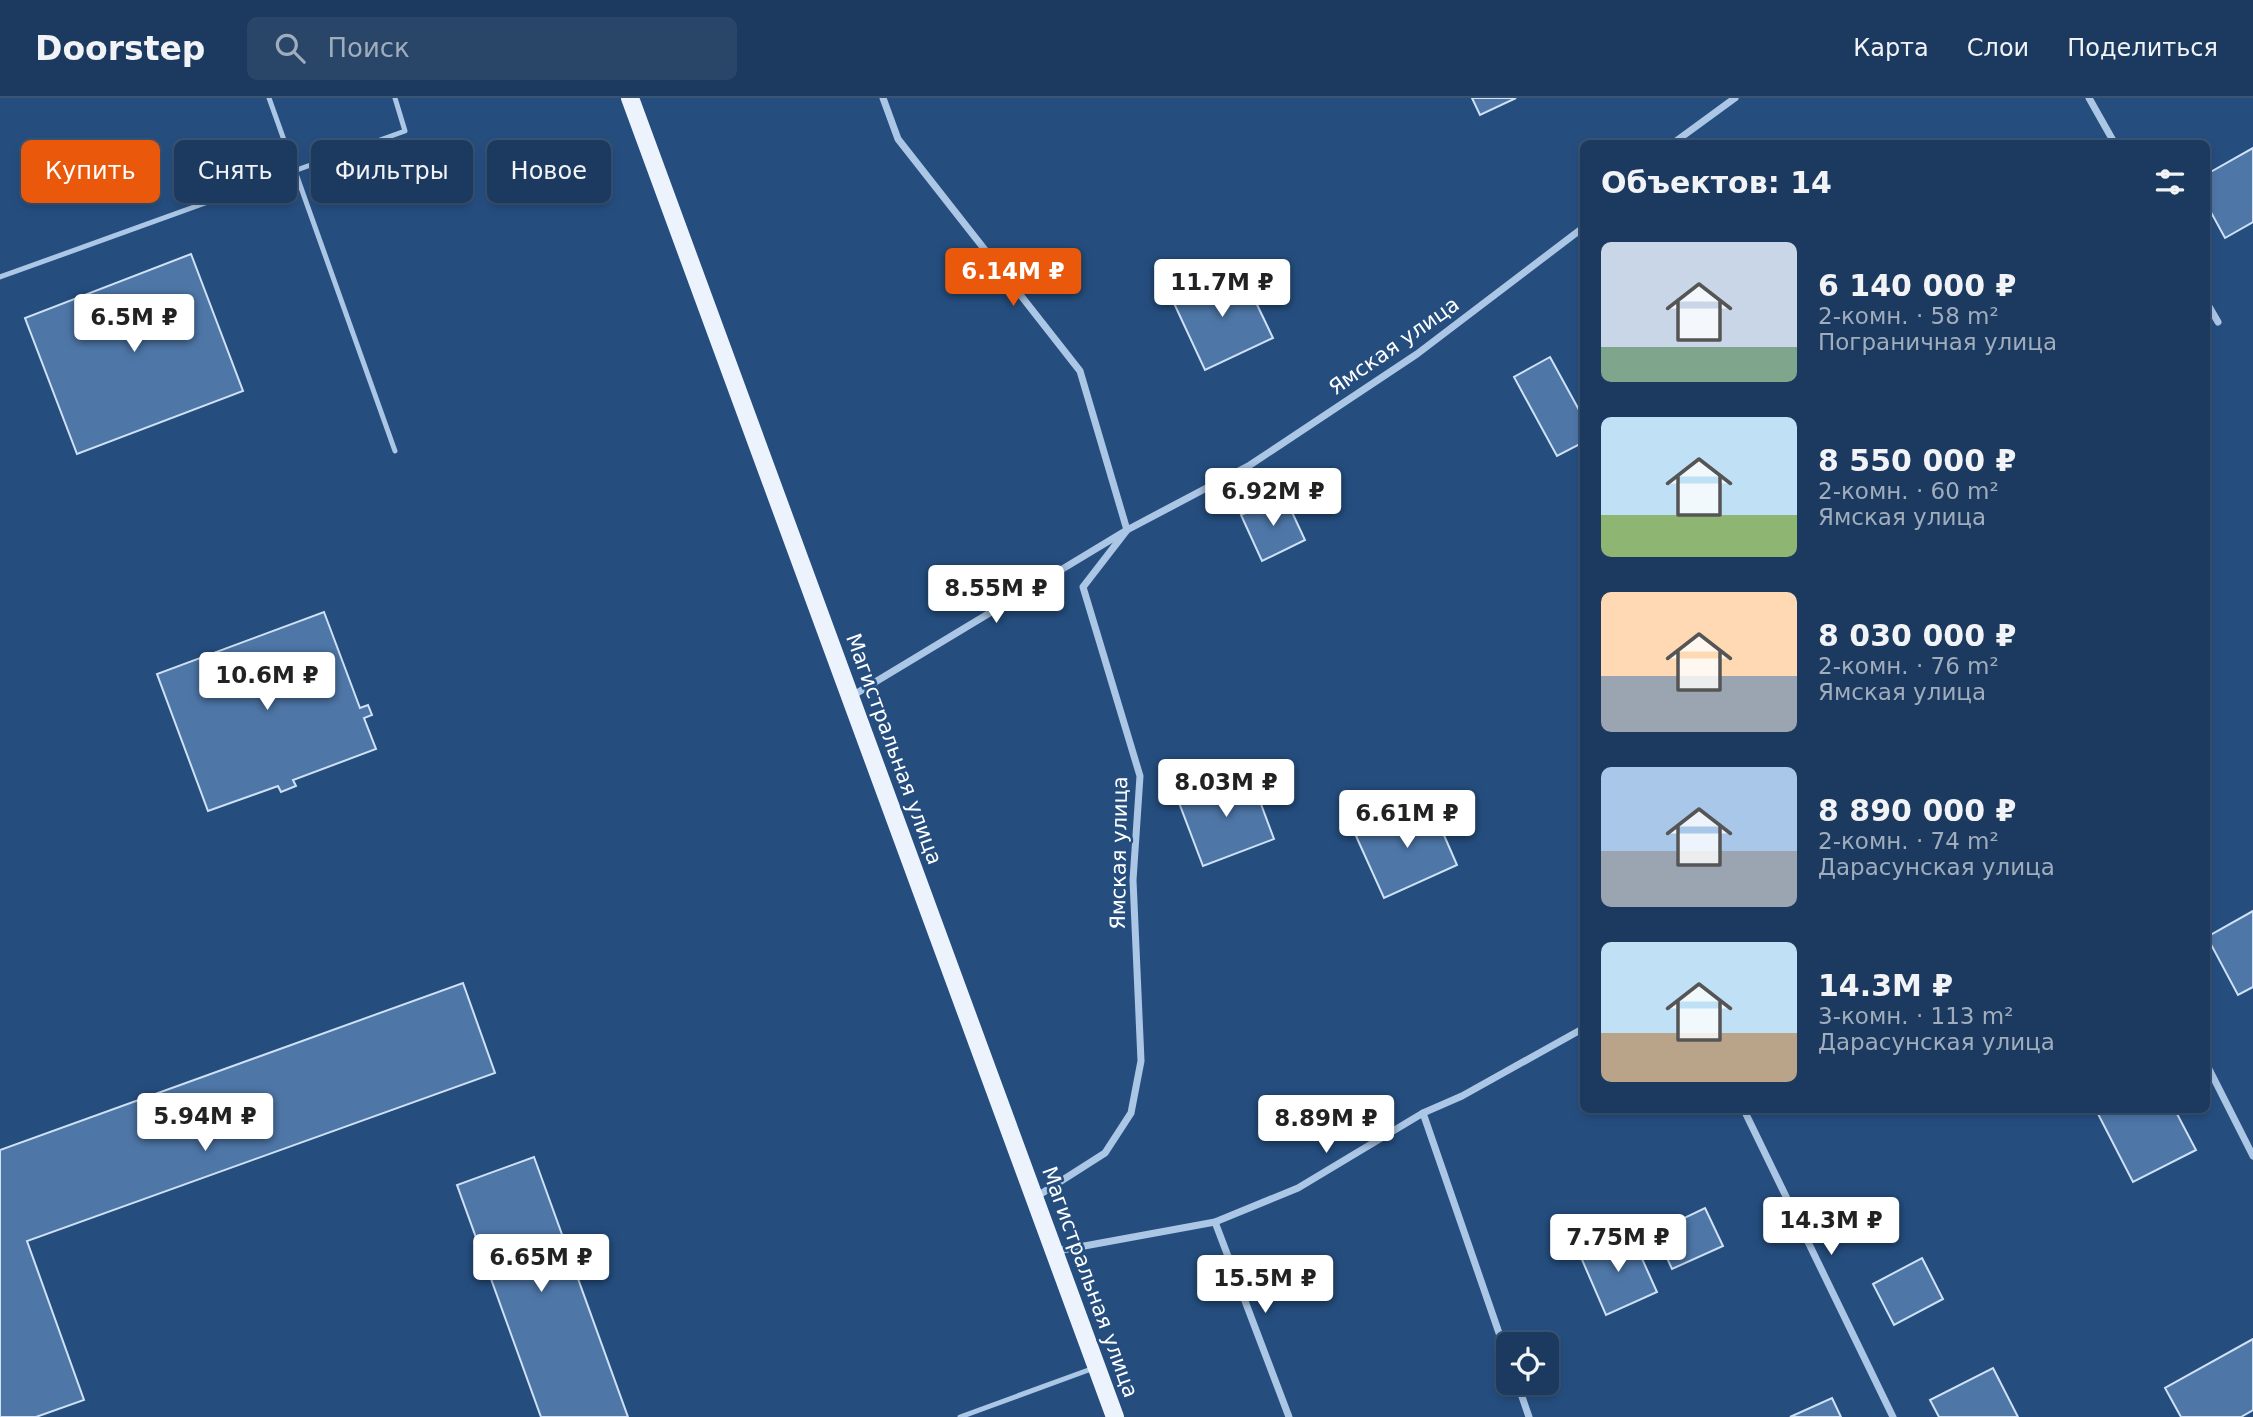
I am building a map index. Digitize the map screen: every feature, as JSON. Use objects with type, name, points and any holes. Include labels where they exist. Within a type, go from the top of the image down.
[{"type":"main road","name":"Магистральная улица","points":[[630,98],[1057,1251],[1115,1417]]},
{"type":"street","points":[[850,697],[1127,530],[1080,371],[898,139],[883,98]]},
{"type":"street","points":[[1677,140],[1735,98]]},
{"type":"street","points":[[2089,98],[2113,140]]},
{"type":"street","name":"Ямская улица","points":[[1036,1198],[1105,1153],[1131,1113],[1141,1061],[1133,880],[1140,776],[1083,587],[1127,530],[1250,465],[1406,362],[1580,231]]},
{"type":"street","points":[[2210,308],[2218,322]]},
{"type":"street","points":[[1057,1251],[1215,1222],[1298,1188],[1423,1113],[1462,1096],[1580,1030]]},
{"type":"street","points":[[2210,1071],[2253,1156]]},
{"type":"street","points":[[1423,1113],[1499,1332]]},
{"type":"street","points":[[1745,1113],[1893,1417]]},
{"type":"street","points":[[1215,1222],[1289,1417]]},
{"type":"street","points":[[1521,1395],[1529,1417]]},
{"type":"lane","points":[[269,98],[283,140]]},
{"type":"lane","points":[[297,170],[405,131],[395,98]]},
{"type":"lane","points":[[297,179],[395,451]]},
{"type":"lane","points":[[0,277],[205,203]]},
{"type":"lane","points":[[960,1417],[1097,1367]]},
{"type":"building","points":[[1472,98],[1516,98],[1480,115]]},
{"type":"building","points":[[2253,148],[2253,222],[2225,238],[2210,210],[2210,172]]},
{"type":"building","points":[[191,254],[243,391],[77,454],[25,318]]},
{"type":"building","points":[[1239,267],[1273,338],[1205,370],[1172,299]]},
{"type":"building","points":[[1550,357],[1580,412],[1580,444],[1557,456],[1514,377]]},
{"type":"building","points":[[1284,495],[1305,540],[1262,561],[1241,515]]},
{"type":"building","points":[[324,612],[360,708],[368,705],[372,715],[364,718],[376,749],[293,780],[296,786],[281,792],[278,786],[208,811],[157,674]]},
{"type":"building","points":[[1249,772],[1274,839],[1203,866],[1178,800]]},
{"type":"building","points":[[1430,803],[1457,865],[1384,898],[1356,836]]},
{"type":"building","points":[[2253,911],[2253,987],[2238,995],[2210,943],[2210,935]]},
{"type":"building","points":[[463,983],[495,1073],[27,1241],[84,1400],[36,1417],[0,1417],[0,1150]]},
{"type":"building","points":[[2098,1113],[2177,1113],[2196,1150],[2133,1182]]},
{"type":"building","points":[[534,1157],[628,1417],[541,1417],[457,1185]]},
{"type":"building","points":[[1705,1208],[1723,1246],[1672,1269],[1655,1232]]},
{"type":"building","points":[[1630,1232],[1657,1292],[1606,1315],[1580,1255]]},
{"type":"building","points":[[1922,1258],[1943,1299],[1894,1325],[1873,1284]]},
{"type":"building","points":[[2253,1339],[2253,1410],[2241,1417],[2181,1417],[2165,1388]]},
{"type":"building","points":[[1993,1368],[2018,1417],[1939,1417],[1930,1400]]},
{"type":"building","points":[[1832,1398],[1841,1417],[1790,1417]]}]
